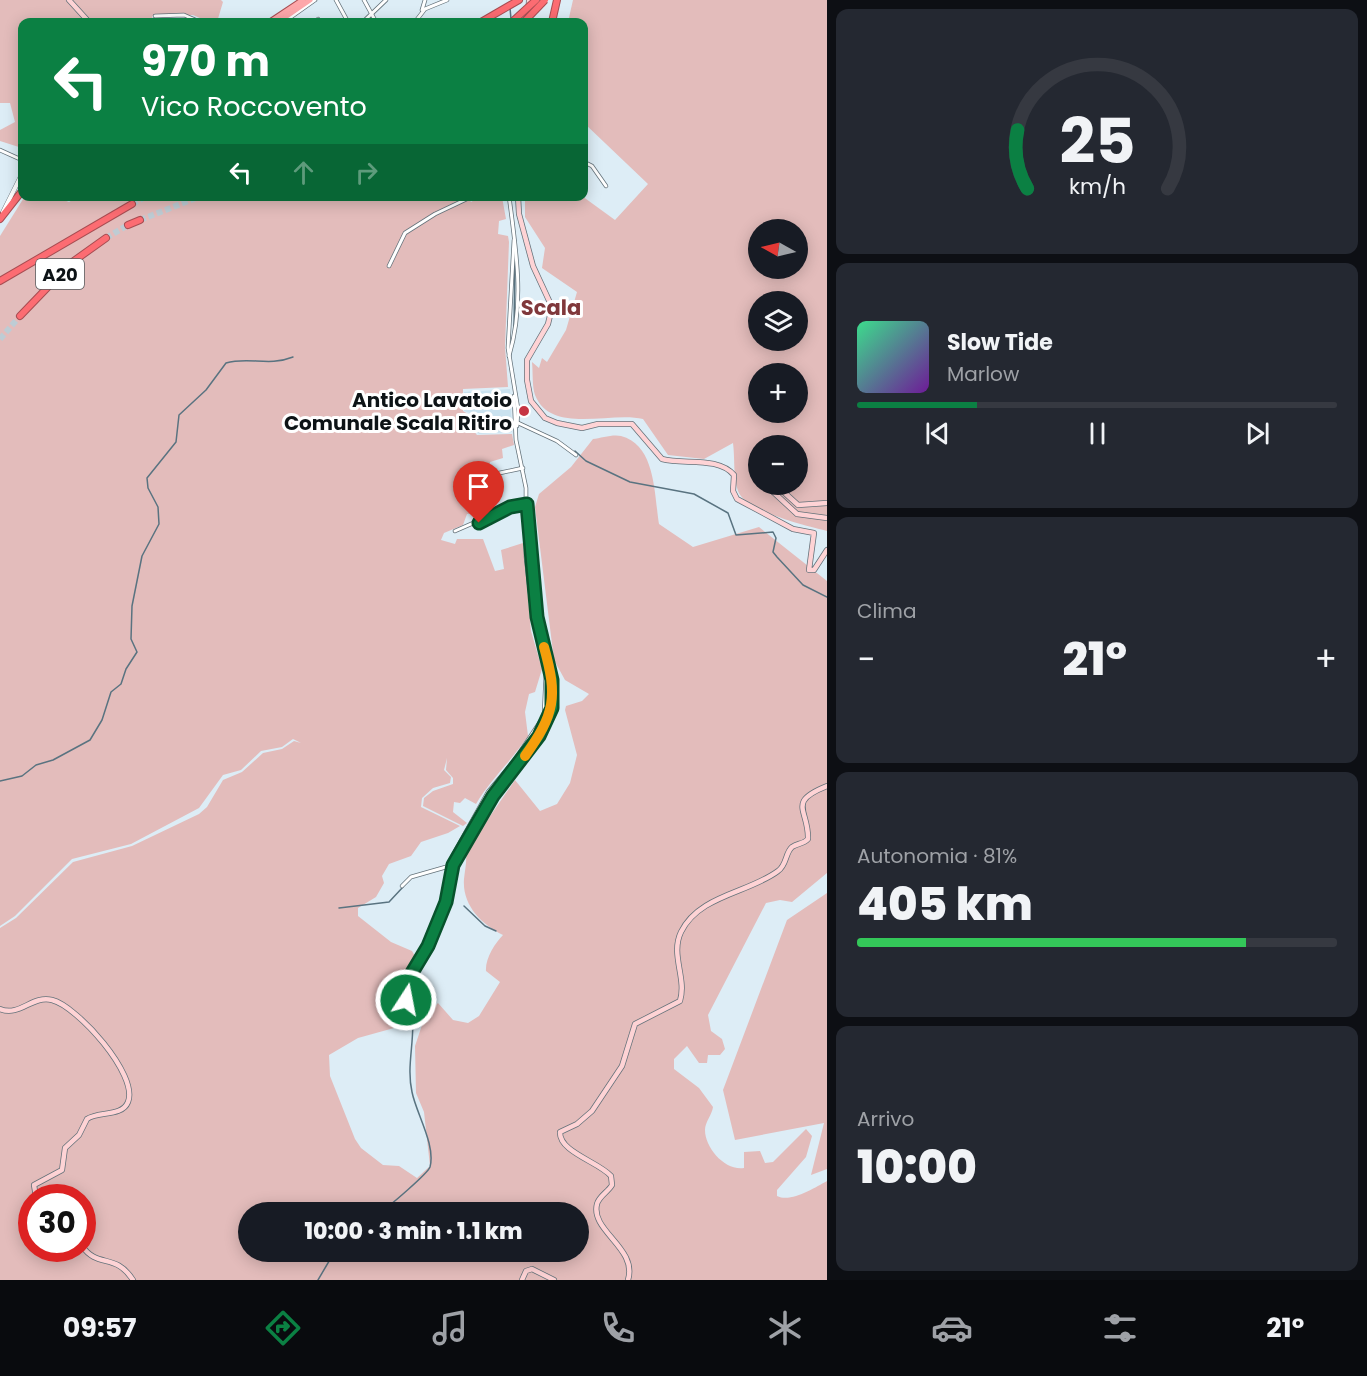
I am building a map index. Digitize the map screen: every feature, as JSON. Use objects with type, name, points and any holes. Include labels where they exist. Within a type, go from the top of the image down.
[{"type":"highway","points":[[488,18],[519,0]]},
{"type":"highway","points":[[516,18],[536,0]]},
{"type":"highway","points":[[530,18],[546,0]]},
{"type":"highway","points":[[553,18],[558,0]]},
{"type":"highway","points":[[0,218],[18,196]]},
{"type":"highway","name":"A20","points":[[0,280],[38,256],[132,204]]},
{"type":"highway","points":[[128,225],[140,220]]},
{"type":"highway","name":"A20","points":[[20,316],[71,263],[106,238]]},
{"type":"main road","points":[[69,0],[85,18]]},
{"type":"main road","points":[[276,18],[303,0]]},
{"type":"main road","points":[[284,18],[310,0]]},
{"type":"main road","points":[[527,18],[529,0]]},
{"type":"main road","points":[[518,201],[534,269],[552,307],[546,329],[527,358],[529,396],[547,419],[587,427],[598,424],[631,424],[641,431],[662,459],[697,462],[728,470],[734,475],[734,493],[739,500],[793,529],[814,533],[810,570],[814,570],[827,550]]},
{"type":"main road","points":[[776,495],[795,513],[827,518]]},
{"type":"main road","points":[[786,495],[798,504],[827,503]]},
{"type":"main road","points":[[628,1280],[630,1271],[626,1256],[603,1226],[597,1211],[598,1200],[611,1187],[612,1178],[604,1169],[572,1150],[560,1139],[560,1132],[577,1124],[592,1111],[622,1066],[635,1024],[680,1001],[681,984],[677,952],[680,936],[686,924],[695,914],[717,900],[781,870],[791,849],[808,838],[802,815],[804,801],[810,793],[827,786]]},
{"type":"main road","points":[[0,1009],[12,1012],[38,999],[55,1000],[70,1010],[92,1032],[122,1068],[128,1083],[127,1105],[117,1111],[87,1119],[79,1135],[65,1148],[62,1170],[36,1184]]},
{"type":"main road","points":[[96,1258],[118,1263],[133,1280]]},
{"type":"main road","points":[[522,1280],[524,1273],[532,1269],[554,1280]]},
{"type":"street","points":[[290,18],[315,0]]},
{"type":"street","points":[[336,0],[346,18]]},
{"type":"street","points":[[364,0],[374,18]]},
{"type":"street","points":[[368,18],[386,0]]},
{"type":"street","points":[[418,18],[425,0]]},
{"type":"street","points":[[422,12],[447,0]]},
{"type":"street","points":[[155,16],[184,15],[191,18]]},
{"type":"street","points":[[0,150],[18,158]]},
{"type":"street","points":[[588,164],[592,166],[606,186]]},
{"type":"street","points":[[0,218],[18,182]]},
{"type":"street","points":[[389,266],[405,233],[435,214],[462,201]]},
{"type":"street","points":[[509,358],[518,324],[519,288],[510,203],[514,201]]},
{"type":"street","points":[[511,210],[518,208]]},
{"type":"street","points":[[408,1008],[406,985],[426,950],[446,902],[453,855],[484,798],[543,721],[546,680],[532,610],[526,557],[527,504],[516,432],[509,358],[514,240]]},
{"type":"street","points":[[516,422],[557,441],[576,455]]},
{"type":"street","points":[[495,474],[523,468]]},
{"type":"street","points":[[456,531],[510,507],[527,504]]},
{"type":"street","points":[[402,886],[411,877],[453,865],[493,796],[547,723],[552,705],[552,680],[537,617],[527,520]]},
{"type":"street","points":[[546,680],[552,680]]},
{"type":"shaded area","points":[[0,0],[221,0],[223,2],[218,18],[200,18],[193,15],[152,16],[153,18],[18,18],[18,147],[0,141],[0,130],[15,122],[10,103],[0,103]]},
{"type":"shaded area","points":[[573,0],[827,0],[827,531],[778,517],[752,505],[743,498],[736,486],[733,443],[704,459],[668,455],[643,419],[630,417],[568,418],[554,414],[543,407],[535,395],[532,362],[539,368],[542,358],[547,362],[566,330],[577,292],[542,268],[545,248],[525,217],[525,201],[588,200],[615,220],[648,184],[588,127],[588,18],[569,18]]},
{"type":"shaded area","points":[[22,201],[503,201],[506,219],[499,221],[498,234],[508,236],[509,242],[505,347],[508,387],[463,389],[463,411],[468,414],[468,424],[477,435],[512,434],[514,445],[502,449],[503,458],[490,462],[489,474],[482,471],[478,479],[493,494],[482,500],[480,513],[467,514],[463,525],[444,533],[441,540],[455,544],[457,539],[483,539],[495,571],[504,569],[501,550],[523,543],[531,631],[542,669],[535,692],[529,694],[525,712],[528,736],[476,804],[465,798],[460,803],[454,802],[453,812],[467,823],[463,826],[423,806],[424,798],[433,791],[453,784],[453,778],[446,770],[447,758],[444,770],[451,777],[450,783],[433,788],[422,798],[421,807],[460,826],[448,833],[421,842],[411,856],[389,864],[382,876],[384,883],[376,897],[358,908],[358,916],[391,942],[412,951],[416,958],[405,972],[402,982],[400,1021],[394,1028],[358,1038],[329,1055],[330,1076],[355,1139],[361,1148],[383,1165],[399,1166],[417,1178],[430,1166],[424,1112],[416,1093],[415,1046],[425,1016],[438,1003],[453,1020],[468,1023],[479,1016],[500,982],[486,971],[486,966],[491,952],[503,935],[474,913],[466,897],[464,879],[466,851],[515,780],[540,811],[557,804],[570,783],[577,755],[565,710],[566,706],[582,701],[589,694],[565,680],[554,660],[535,507],[539,494],[571,467],[593,439],[621,436],[632,441],[641,449],[647,460],[654,485],[659,524],[693,547],[759,527],[827,581],[827,873],[792,902],[780,900],[766,903],[708,1015],[711,1031],[722,1039],[725,1049],[720,1055],[708,1055],[707,1063],[699,1063],[687,1046],[674,1059],[674,1069],[699,1088],[713,1107],[705,1127],[708,1144],[717,1157],[730,1166],[744,1168],[744,1152],[760,1151],[765,1163],[773,1162],[806,1129],[812,1136],[806,1157],[777,1190],[777,1196],[789,1198],[796,1196],[827,1181],[827,1280],[0,1280],[0,928],[16,918],[73,862],[132,846],[199,814],[207,807],[223,780],[242,772],[263,753],[282,749],[294,741],[301,743],[293,739],[282,747],[261,751],[241,770],[223,775],[199,808],[131,844],[72,859],[15,916],[0,926],[0,236]]},
{"type":"shaded area","points":[[510,389],[512,432],[479,434],[470,424],[470,413],[464,411],[464,392]]},
{"type":"shaded area","points":[[827,893],[827,1169],[811,1175],[824,1123],[735,1140],[723,1090],[787,920]]},
{"type":"waterway","points":[[510,8],[511,18]]},
{"type":"waterway","points":[[514,328],[515,258]]},
{"type":"waterway","points":[[0,781],[22,776],[36,765],[53,760],[90,740],[102,720],[111,692],[121,684],[126,669],[137,652],[131,639],[132,606],[142,556],[159,524],[158,507],[148,488],[147,478],[176,442],[179,415],[206,390],[226,363],[275,361],[293,357]]},
{"type":"waterway","points":[[575,451],[586,461],[630,482],[694,494],[728,513],[736,535],[773,532],[776,538],[773,552],[777,557],[803,585],[827,597]]},
{"type":"waterway","points":[[527,535],[534,614]]},
{"type":"waterway","points":[[539,633],[544,655]]},
{"type":"waterway","points":[[547,665],[548,673]]},
{"type":"waterway","points":[[549,712],[550,686]]},
{"type":"waterway","points":[[526,751],[540,730]]},
{"type":"waterway","points":[[457,853],[494,791],[508,774]]},
{"type":"waterway","points":[[339,908],[389,902],[403,887]]},
{"type":"waterway","points":[[408,987],[430,949],[449,898]]},
{"type":"waterway","points":[[464,906],[485,926],[496,931]]},
{"type":"waterway","points":[[393,1202],[430,1167],[431,1158],[410,1080],[413,1024],[409,1001]]},
{"type":"waterway","points":[[318,1280],[329,1262]]},
{"type":"tunnel","points":[[132,204],[138,201]]},
{"type":"tunnel","points":[[140,220],[188,201]]},
{"type":"tunnel","points":[[106,238],[128,225]]},
{"type":"tunnel","points":[[0,339],[20,316]]},
{"type":"slow traffic","points":[[525,756],[547,723],[552,708],[552,680],[544,647]]},
{"type":"place","name":"Antico Lavatoio Comunale Scala Ritiro","points":[[524,411]]},
{"type":"district","name":"Scala","points":[[551,307]]},
{"type":"route","points":[[406,1000],[405,990],[411,971],[428,946],[446,902],[453,865],[493,796],[539,736],[552,708],[552,680],[537,617],[527,504],[510,507],[479,523]]}]
